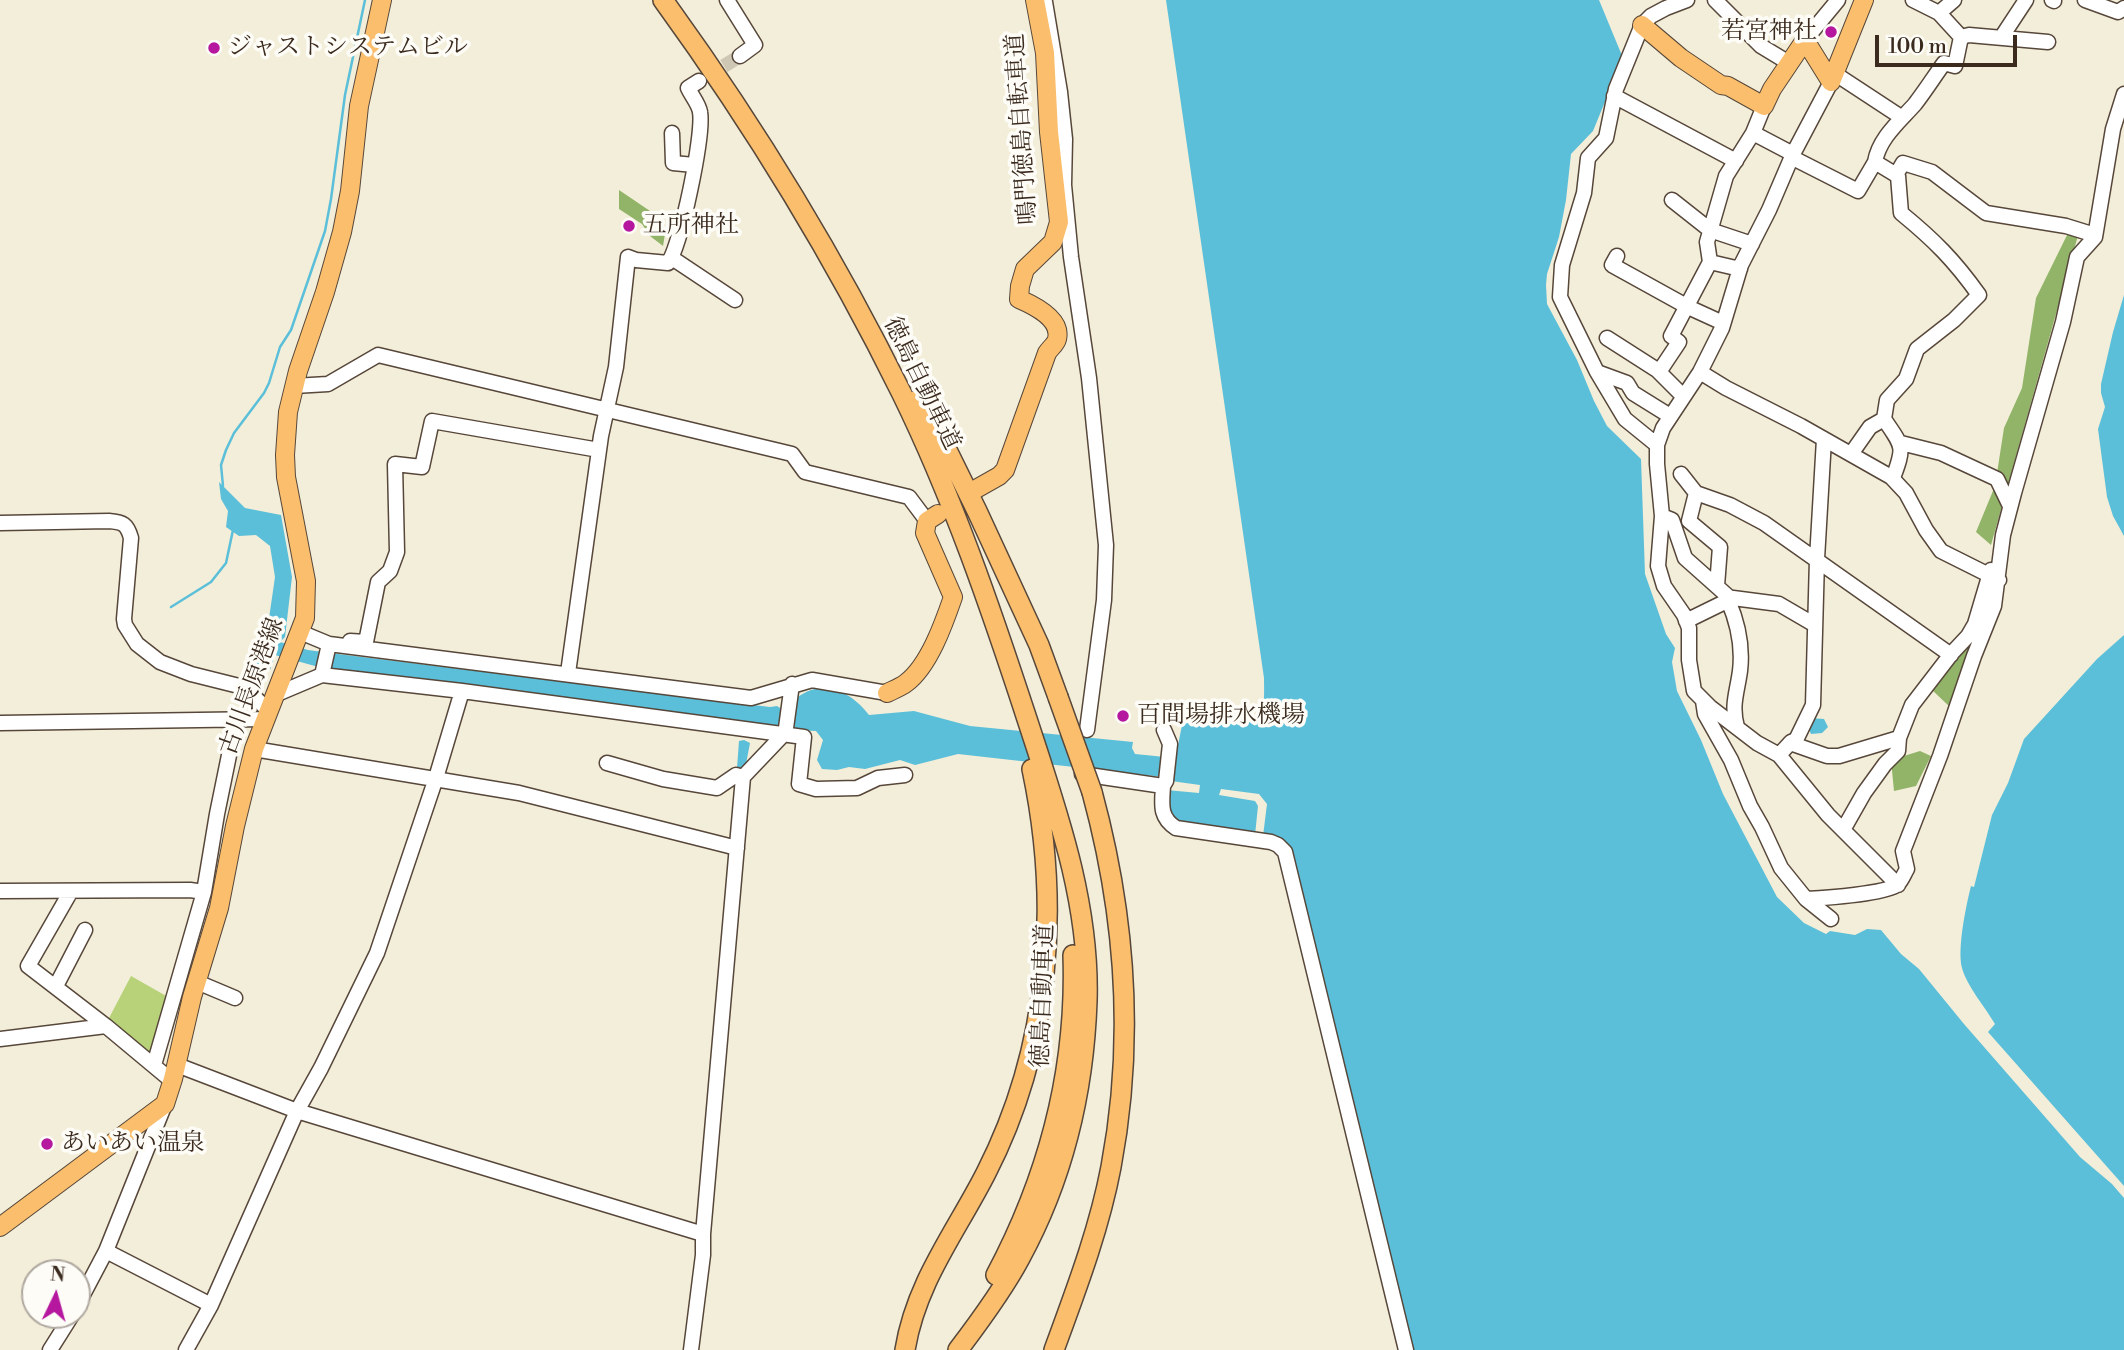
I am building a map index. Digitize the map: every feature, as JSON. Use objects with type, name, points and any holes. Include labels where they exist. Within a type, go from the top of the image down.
[{"type":"highway","name":"徳島自動車道","points":[[663,0],[701,51],[800,207],[874,339],[922,439],[971,558],[1018,692],[1073,868],[1087,980],[1084,1055],[1074,1111],[1058,1168],[1036,1227],[1004,1286],[958,1350]]},
{"type":"highway","points":[[874,339],[943,442],[1039,645],[1092,792],[1111,867],[1121,931],[1125,1043],[1117,1129],[1103,1203],[1086,1261],[1054,1350]]},
{"type":"highway","points":[[905,1350],[919,1296],[1000,1144],[1034,1043],[1048,941],[1046,862],[1037,793],[1018,692]]},
{"type":"highway","name":"徳島自動車道","points":[[944,1350],[978,1305],[1006,1255],[1038,1182],[1060,1108],[1071,1042],[1073,992],[1070,900],[1061,825]]},
{"type":"main road","name":"古川長原港線","points":[[165,1104],[219,908],[254,749],[305,618],[306,581],[286,477],[288,412],[342,233],[359,106],[382,0]]},
{"type":"main road","points":[[1832,78],[1864,0]]},
{"type":"main road","name":"鳴門徳島自転車道","points":[[976,489],[1005,470],[1047,352],[1056,342],[1058,335],[1055,325],[1041,310],[1019,299],[1025,269],[1054,242],[1059,222],[1049,132],[1043,1]]},
{"type":"main road","points":[[1642,25],[1721,85],[1728,86],[1764,106],[1772,89],[1805,40],[1832,78]]},
{"type":"main road","points":[[887,693],[906,683],[920,670],[953,597],[925,533],[933,518]]},
{"type":"main road","points":[[0,1227],[165,1104]]},
{"type":"street","points":[[727,0],[755,46],[740,56]]},
{"type":"street","points":[[1657,444],[1625,419],[1597,372],[1560,297],[1562,265],[1584,193],[1588,159],[1606,138],[1614,96],[1642,25],[1651,16],[1687,0]]},
{"type":"street","points":[[1715,0],[1761,46],[1789,63]]},
{"type":"street","points":[[1805,40],[1838,0]]},
{"type":"street","points":[[1913,0],[1939,13],[1961,37]]},
{"type":"street","points":[[1939,13],[1954,0]]},
{"type":"street","points":[[2001,38],[2026,0]]},
{"type":"street","points":[[2085,0],[2118,12],[2124,8]]},
{"type":"street","points":[[1043,1],[1060,92],[1070,245],[1089,378],[1106,545],[1104,600],[1087,730]]},
{"type":"street","points":[[1961,37],[2048,42]]},
{"type":"street","points":[[1753,133],[1857,191],[1875,162],[1884,140],[1901,117],[1944,63],[1955,66],[1961,37]]},
{"type":"street","points":[[1898,885],[1843,830],[1779,755],[1757,743],[1694,691],[1689,660],[1689,628],[1664,586],[1658,566],[1662,516],[1657,444],[1670,416],[1700,372],[1723,323],[1740,269],[1792,155],[1832,78],[1901,117]]},
{"type":"street","points":[[568,673],[598,450],[616,367],[628,257],[668,263],[672,258],[698,148],[700,112],[688,88],[699,81]]},
{"type":"street","points":[[1843,830],[1864,793],[1898,751],[1899,738],[1912,705],[1968,636],[1994,578],[2010,506],[2063,322],[2077,257],[2095,235],[2113,129],[2124,94]]},
{"type":"street","points":[[1614,96],[1736,161]]},
{"type":"street","points":[[1659,372],[1679,342],[1671,337],[1710,262],[1707,242],[1726,176],[1753,133],[1764,106]]},
{"type":"street","points":[[672,133],[673,163],[694,165]]},
{"type":"street","points":[[1875,162],[1896,175]]},
{"type":"street","points":[[1893,478],[1900,458],[1901,443],[1884,419],[1887,400],[1906,379],[1917,349],[1954,320],[1979,295],[1954,261],[1901,212],[1896,175],[1903,163],[1932,172],[1986,213],[2042,221],[2095,235]]},
{"type":"street","points":[[2079,230],[2102,196]]},
{"type":"street","points":[[1672,200],[1710,230],[1752,244]]},
{"type":"street","points":[[1617,256],[1612,265],[1723,323]]},
{"type":"street","points":[[672,258],[735,300]]},
{"type":"street","points":[[1710,262],[1740,269]]},
{"type":"street","points":[[1607,338],[1659,372],[1683,396]]},
{"type":"street","points":[[294,386],[328,384],[378,355],[792,454],[805,472],[909,497],[933,518]]},
{"type":"street","points":[[1597,372],[1627,383],[1633,393],[1670,416]]},
{"type":"street","points":[[1700,372],[1893,478],[1906,493],[1941,551],[1994,578]]},
{"type":"street","points":[[1851,454],[1870,427],[1884,419]]},
{"type":"street","points":[[0,723],[236,721],[270,708],[323,673],[332,646],[342,641],[366,642],[378,582],[390,571],[397,552],[395,464],[422,467],[432,421],[598,450]]},
{"type":"street","points":[[1779,755],[1796,740],[1813,705],[1824,439]]},
{"type":"street","points":[[1901,443],[1941,453],[1997,480],[2010,506]]},
{"type":"street","points":[[1681,474],[1696,493],[1730,505],[1765,523],[1951,655]]},
{"type":"street","points":[[1696,493],[1689,521],[1720,547],[1717,586]]},
{"type":"street","points":[[1662,516],[1672,520],[1685,558],[1730,599],[1736,618],[1741,657],[1733,712],[1737,727]]},
{"type":"street","points":[[0,523],[121,522],[128,527],[131,538],[124,619],[138,644],[160,662],[247,690],[270,708]]},
{"type":"street","points":[[1806,899],[1845,896],[1898,885],[1907,869],[1903,851],[1973,656],[1994,606],[1994,578]]},
{"type":"street","points":[[1686,621],[1733,597],[1779,604],[1815,625]]},
{"type":"street","points":[[299,636],[332,646],[568,673],[751,698],[812,680],[887,693]]},
{"type":"street","points":[[323,673],[784,731],[804,737],[799,784],[816,789],[857,789],[878,778],[905,775]]},
{"type":"street","points":[[691,1350],[703,1255],[743,777],[784,731],[791,687]]},
{"type":"street","points":[[186,1350],[211,1305],[297,1111],[377,953],[436,778],[462,691]]},
{"type":"street","points":[[1703,701],[1705,713],[1731,760],[1781,868],[1806,899],[1831,919]]},
{"type":"street","points":[[154,1065],[204,892],[236,721]]},
{"type":"street","points":[[1164,730],[1170,744],[1162,809],[1169,824],[1176,828],[1271,842],[1279,845],[1285,852],[1406,1350]]},
{"type":"street","points":[[1790,743],[1827,756],[1839,756],[1899,738]]},
{"type":"street","points":[[254,749],[519,793],[737,848]]},
{"type":"street","points":[[607,762],[663,779],[717,788],[736,775],[743,777]]},
{"type":"street","points":[[1082,774],[1165,783]]},
{"type":"street","points":[[0,891],[204,892]]},
{"type":"street","points":[[71,891],[29,966],[166,1076],[175,1072],[703,1234]]},
{"type":"street","points":[[56,986],[85,930]]},
{"type":"street","points":[[197,982],[235,998]]},
{"type":"street","points":[[0,1039],[106,1026]]},
{"type":"street","points":[[91,1279],[106,1251],[165,1104]]},
{"type":"street","points":[[106,1251],[211,1305]]},
{"type":"street","points":[[50,1350],[63,1329]]},
{"type":"green space","points":[[619,190],[653,213],[665,234],[663,246],[650,236],[642,224],[619,209]]},
{"type":"green space","points":[[2070,229],[2079,232],[1991,545],[1976,532],[1995,486],[2004,428],[2022,388],[2036,298]]},
{"type":"green space","points":[[1966,645],[1972,646],[1951,708],[1931,689]]},
{"type":"green space","points":[[1920,751],[1931,756],[1916,786],[1894,791],[1891,760]]},
{"type":"green space","points":[[131,976],[168,997],[150,1055],[108,1020]]},
{"type":"water","points":[[1166,0],[1599,0],[1623,58],[1593,131],[1571,154],[1559,237],[1547,274],[1547,304],[1577,360],[1607,426],[1641,459],[1645,574],[1666,634],[1675,648],[1672,662],[1677,691],[1723,794],[1777,897],[1804,923],[1826,934],[1830,931],[1855,935],[1867,929],[1881,930],[1901,954],[1919,969],[2080,1157],[2124,1198],[2124,1350],[1412,1350],[1294,863],[1263,836],[1267,804],[1259,794],[1221,789],[1219,795],[1255,801],[1258,806],[1255,835],[1175,823],[1170,818],[1166,790],[1199,793],[1200,785],[1171,781],[1182,725],[1191,720],[1235,724],[1255,719],[1264,703],[1264,678]]},
{"type":"water","points":[[2124,295],[2124,536],[2107,497],[2098,429],[2105,407],[2101,384]]},
{"type":"water","points":[[219,482],[245,508],[281,515],[292,577],[285,637],[280,642],[308,650],[338,654],[777,706],[793,716],[795,698],[811,690],[828,688],[844,693],[869,715],[914,711],[970,726],[1133,742],[1135,754],[1165,757],[1163,777],[958,754],[915,765],[900,760],[865,769],[822,769],[817,760],[823,740],[816,731],[769,729],[315,666],[275,655],[270,670],[260,671],[253,686],[246,679],[261,657],[258,646],[266,639],[275,577],[270,546],[256,535],[239,536],[226,527],[228,511],[221,499]]},
{"type":"water","points":[[2124,635],[2124,1186],[1988,1032],[1995,1024],[1964,975],[1961,950],[1969,894],[1971,886],[1974,887],[1992,815],[2008,783],[2024,739],[2097,659]]},
{"type":"water","points":[[1810,718],[1824,719],[1828,727],[1822,733],[1811,734]]},
{"type":"water","points":[[739,741],[750,743],[740,796],[735,795]]},
{"type":"waterway","points":[[223,486],[221,465],[226,450],[234,433],[269,383],[280,347],[291,330],[325,231],[345,95],[365,0]]},
{"type":"waterway","points":[[171,607],[211,582],[226,563],[233,530]]},
{"type":"tunnel","points":[[706,77],[740,56]]},
{"type":"place","name":"若宮神社","points":[[1831,32]]},
{"type":"place","name":"ジャストシステムビル","points":[[214,48]]},
{"type":"place","name":"五所神社","points":[[629,226]]},
{"type":"place","name":"百間場排水機場","points":[[1123,716]]},
{"type":"place","name":"あいあい温泉","points":[[47,1144]]}]
